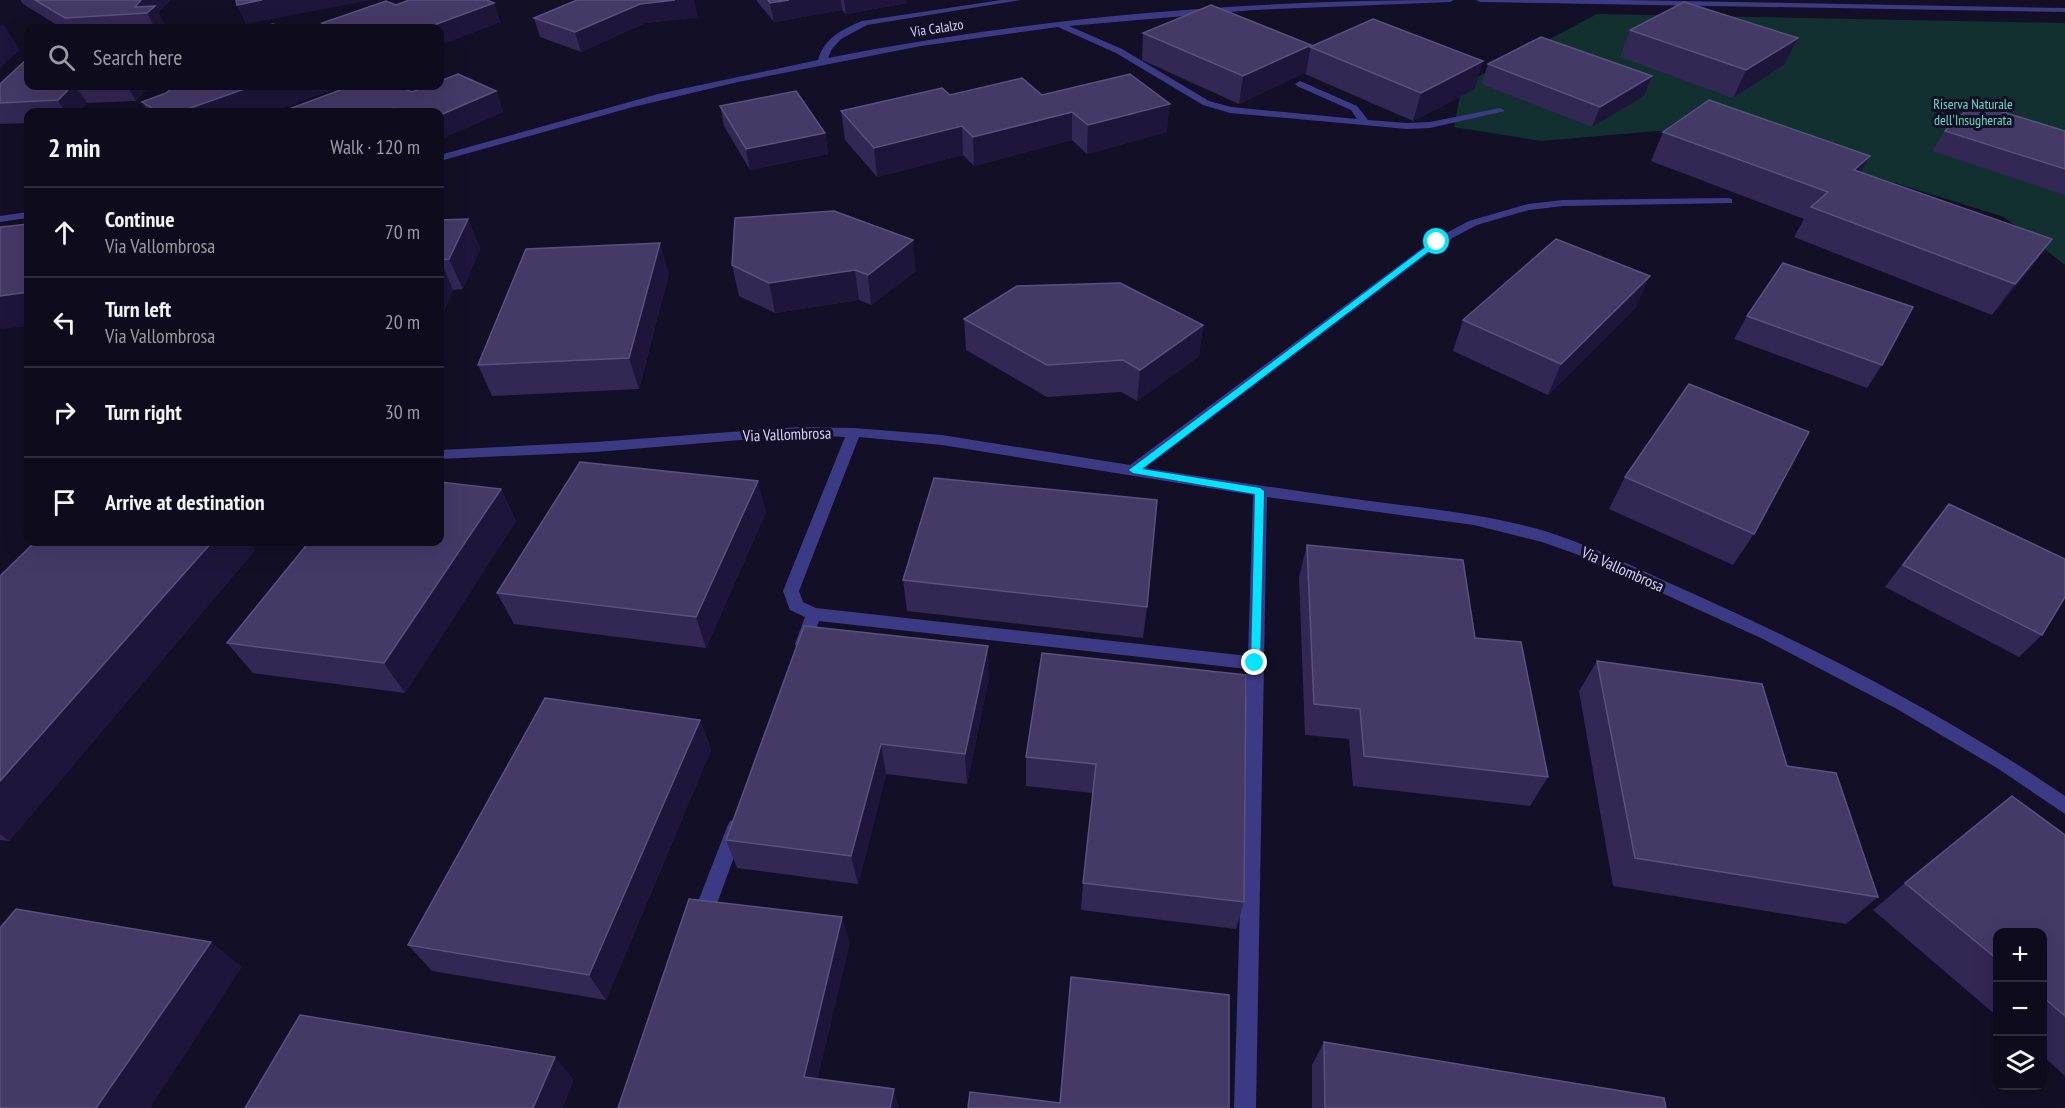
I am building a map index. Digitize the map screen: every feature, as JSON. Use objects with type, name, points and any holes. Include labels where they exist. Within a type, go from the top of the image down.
[{"type":"street","points":[[822,62],[829,46],[845,31],[865,23],[1017,0]]},
{"type":"street","name":"Via Calalzo","points":[[444,157],[691,89],[946,40],[1058,24],[1362,1],[1450,0]]},
{"type":"street","points":[[1480,0],[2065,10]]},
{"type":"street","points":[[1058,24],[1119,51],[1206,103],[1230,110],[1407,126],[1430,125],[1500,111]]},
{"type":"street","points":[[1300,84],[1354,108],[1364,121]]},
{"type":"street","points":[[1133,470],[1437,242],[1473,223],[1515,210],[1563,203],[1728,201]]},
{"type":"street","points":[[0,219],[24,216]]},
{"type":"street","name":"Via Vallombrosa","points":[[444,455],[596,447],[799,431],[854,432],[942,440],[1260,491],[1474,520],[1545,537],[1581,550],[1769,635],[1903,704],[2003,764],[2065,806]]},
{"type":"street","points":[[854,432],[791,591],[796,606],[814,615],[1255,663]]},
{"type":"street","points":[[1245,1108],[1260,491]]},
{"type":"street","points":[[798,659],[814,615]]},
{"type":"street","points":[[694,940],[744,805]]},
{"type":"green space","name":"Riserva Naturale dell'Insugherata","points":[[1597,14],[2065,23],[2065,265],[2004,217],[1752,138],[1657,131],[1541,141],[1454,127],[1462,85]]},
{"type":"building","points":[[35,0],[141,0],[135,7],[155,6],[147,13],[65,18]]},
{"type":"building","points":[[236,0],[262,0],[237,5]]},
{"type":"building","points":[[409,0],[487,0],[494,3],[437,24],[322,23],[386,1],[396,5]]},
{"type":"building","points":[[577,0],[675,0],[640,4],[575,32],[534,18]]},
{"type":"building","points":[[768,0],[789,0],[770,3]]},
{"type":"building","points":[[1684,2],[1798,38],[1746,70],[1630,30]]},
{"type":"building","points":[[1211,5],[1311,45],[1243,76],[1143,33]]},
{"type":"building","points":[[1373,19],[1483,61],[1421,93],[1310,47]]},
{"type":"building","points":[[1541,37],[1652,76],[1600,107],[1488,64]]},
{"type":"building","points":[[24,62],[24,90],[68,90],[58,100],[0,103],[0,84]]},
{"type":"building","points":[[458,74],[496,91],[444,113],[444,108],[292,108],[340,90],[407,90],[412,92],[444,90],[444,79]]},
{"type":"building","points":[[1130,74],[1170,104],[1088,125],[1072,112],[973,137],[962,126],[874,148],[841,111],[942,88],[950,95],[1022,78],[1042,95]]},
{"type":"building","points":[[170,90],[242,90],[190,108],[152,108],[142,102]]},
{"type":"building","points":[[796,91],[825,133],[746,149],[720,106]]},
{"type":"building","points":[[1709,100],[1870,156],[1854,170],[2052,239],[2015,284],[1811,207],[1828,192],[1663,132]]},
{"type":"building","points":[[1974,103],[2065,131],[2065,169],[1945,131]]},
{"type":"building","points":[[834,211],[913,240],[868,275],[855,270],[769,283],[732,265],[735,218]]},
{"type":"building","points":[[468,219],[449,259],[444,260],[444,220]]},
{"type":"building","points":[[24,224],[24,293],[0,296],[0,227]]},
{"type":"building","points":[[1556,239],[1650,276],[1561,364],[1463,320]]},
{"type":"building","points":[[660,243],[629,358],[478,365],[526,249]]},
{"type":"building","points":[[1783,263],[1913,307],[1882,365],[1747,316]]},
{"type":"building","points":[[1120,283],[1203,325],[1140,370],[1123,360],[1047,365],[964,319],[1017,286]]},
{"type":"building","points":[[1689,384],[1809,432],[1754,534],[1625,477]]},
{"type":"building","points":[[580,462],[758,481],[696,617],[497,593]]},
{"type":"building","points":[[934,478],[1157,500],[1147,607],[903,580]]},
{"type":"building","points":[[444,482],[501,489],[384,663],[227,643],[306,546],[444,546]]},
{"type":"building","points":[[1949,504],[2065,559],[2065,597],[2042,635],[1903,565]]},
{"type":"building","points":[[1307,545],[1463,560],[1475,638],[1521,642],[1548,777],[1364,756],[1360,709],[1314,704]]},
{"type":"building","points":[[31,546],[208,546],[0,781],[0,576]]},
{"type":"building","points":[[804,626],[988,646],[965,754],[881,744],[851,856],[726,840]]},
{"type":"building","points":[[1042,653],[1246,675],[1244,902],[1083,883],[1096,764],[1026,757]]},
{"type":"building","points":[[1597,661],[1762,684],[1787,766],[1836,773],[1878,897],[1635,858]]},
{"type":"building","points":[[545,698],[700,720],[589,975],[408,945]]},
{"type":"building","points":[[2012,796],[2065,835],[2065,1016],[2047,1000],[2047,928],[1993,928],[1993,956],[1905,883]]},
{"type":"building","points":[[689,899],[842,917],[804,1077],[894,1089],[890,1108],[618,1108]]},
{"type":"building","points":[[16,909],[211,942],[96,1108],[0,1108],[0,928]]},
{"type":"building","points":[[1071,977],[1229,995],[1229,1108],[968,1108],[970,1092],[1060,1103]]},
{"type":"building","points":[[300,1015],[555,1057],[533,1108],[245,1108]]},
{"type":"building","points":[[1324,1042],[1664,1098],[1666,1108],[1325,1108]]},
{"type":"route","points":[[1255,663],[1260,491],[1133,470],[1437,242]]}]
